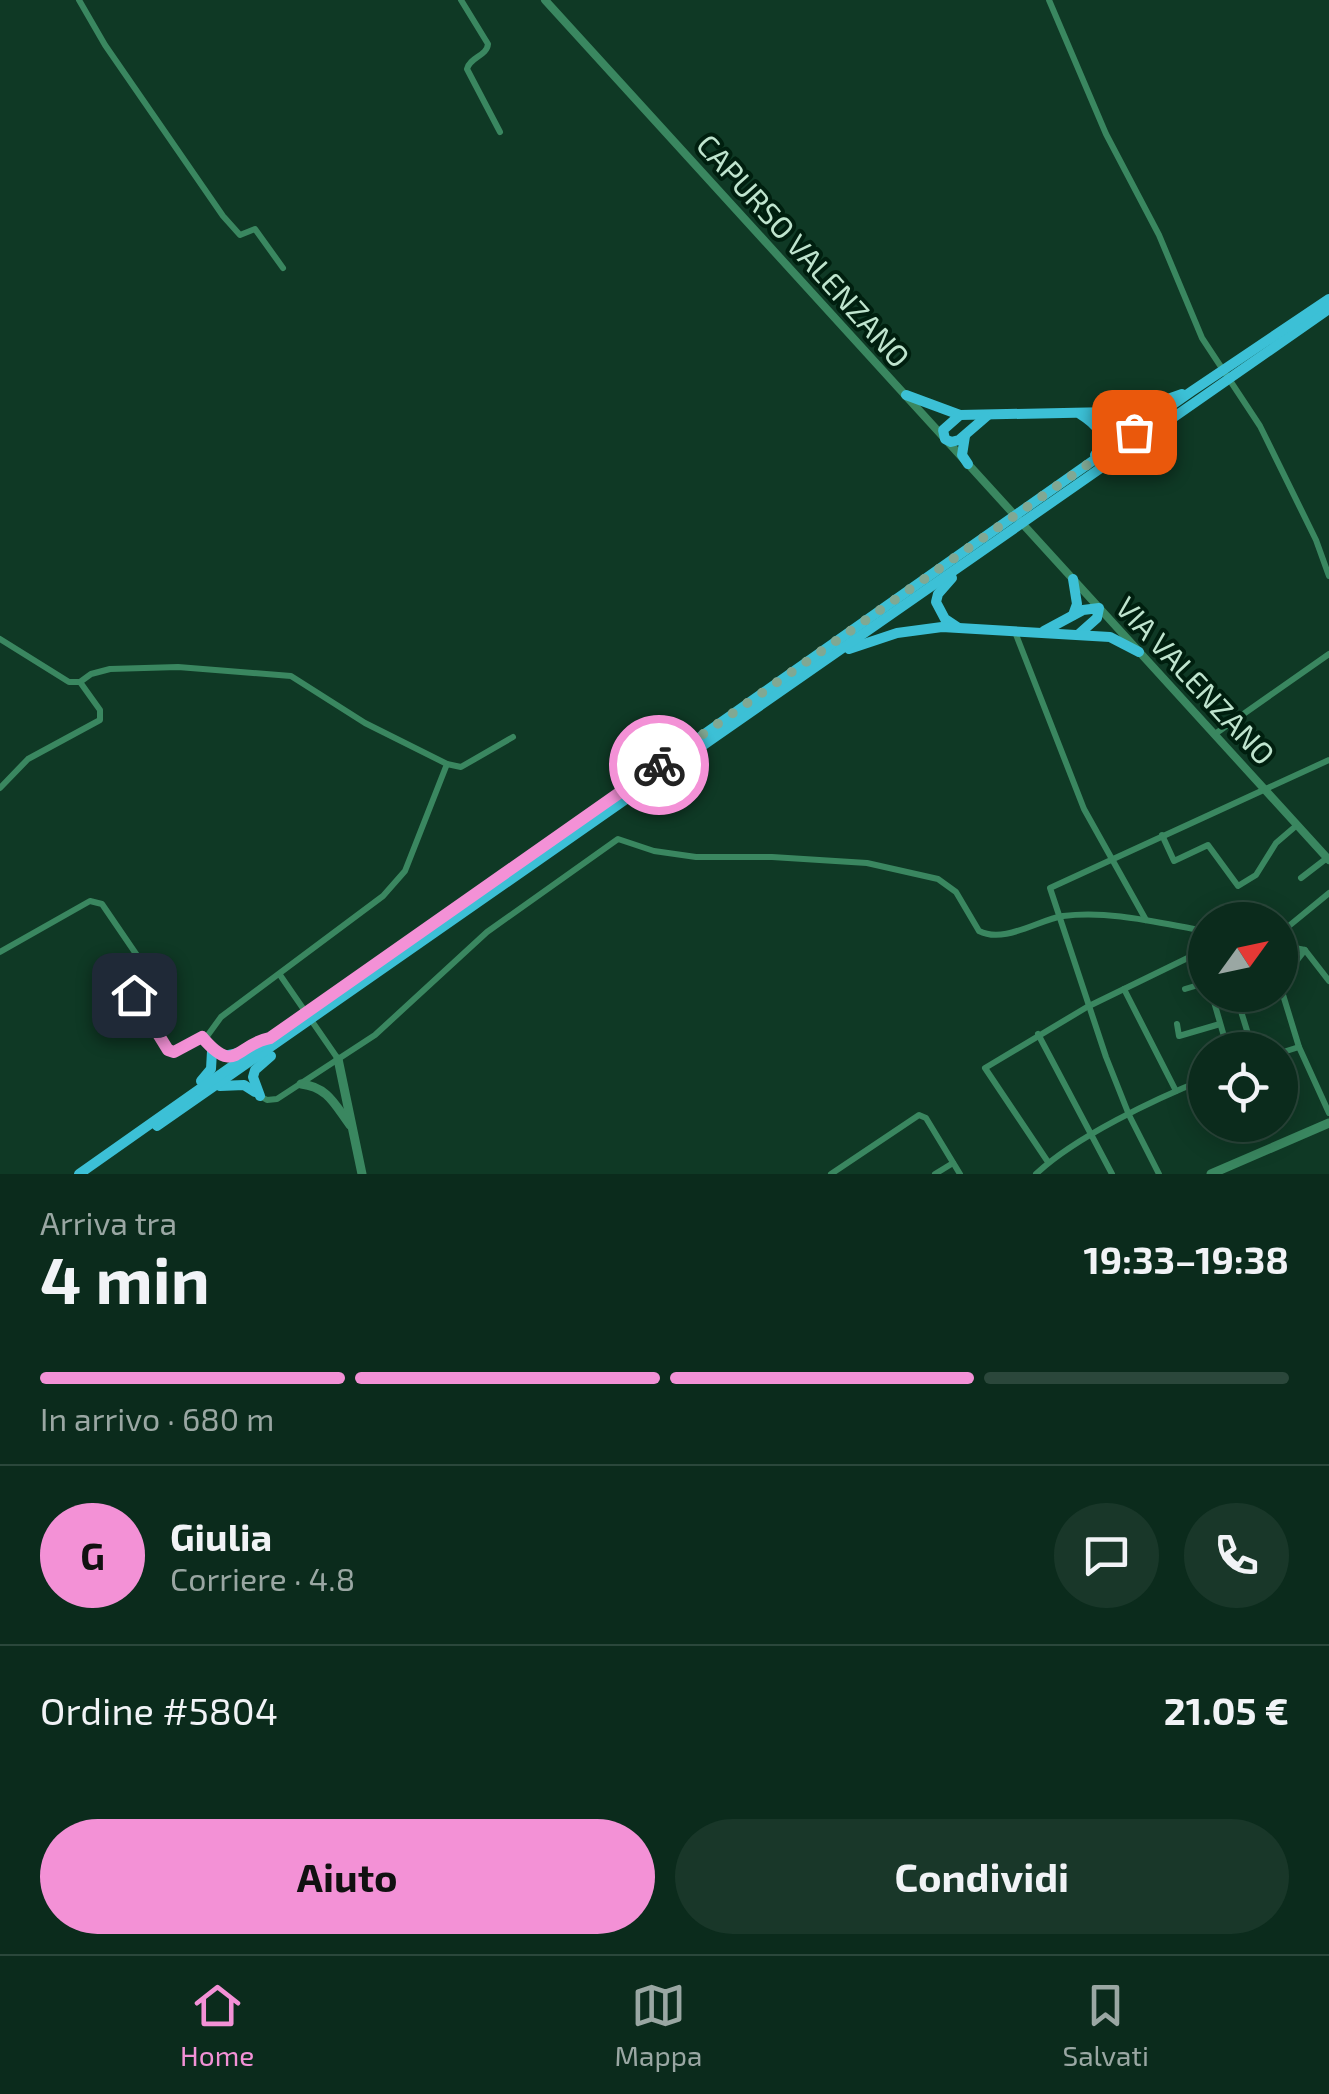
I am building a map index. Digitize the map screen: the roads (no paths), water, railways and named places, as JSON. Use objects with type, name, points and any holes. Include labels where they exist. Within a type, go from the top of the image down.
[{"type":"highway","points":[[1045,500],[1220,380],[1329,299]]},
{"type":"highway","points":[[1239,366],[1329,309]]},
{"type":"highway","points":[[906,395],[960,415],[1080,414],[1145,407],[1220,380]]},
{"type":"highway","points":[[79,1174],[1002,531],[1192,391]]},
{"type":"highway","points":[[960,415],[943,430],[950,442],[965,435],[989,414]]},
{"type":"highway","points":[[1045,500],[1102,448],[1097,425],[1080,414]]},
{"type":"highway","points":[[965,435],[962,455],[968,464]]},
{"type":"highway","points":[[958,627],[938,610],[938,594],[1002,531]]},
{"type":"highway","points":[[88,1174],[986,548]]},
{"type":"highway","points":[[1073,579],[1077,604],[1074,615]]},
{"type":"highway","points":[[1044,631],[1074,615],[1099,608],[1097,618],[1079,634]]},
{"type":"highway","points":[[834,654],[912,630],[958,627],[1110,637],[1139,652]]},
{"type":"highway","points":[[260,1096],[252,1077],[288,1036]]},
{"type":"highway","points":[[188,1096],[211,1068],[212,1050],[230,1056],[270,1038]]},
{"type":"highway","points":[[210,1090],[244,1084],[260,1096]]},
{"type":"main road","points":[[338,1058],[362,1174]]},
{"type":"main road","points":[[302,1084],[318,1086],[327,1093],[352,1128]]},
{"type":"main road","points":[[1211,1174],[1329,1124]]},
{"type":"street","points":[[79,0],[105,45],[223,216],[240,235],[256,228],[283,268]]},
{"type":"street","points":[[461,0],[488,44],[487,50],[468,63],[467,69],[500,132]]},
{"type":"street","name":"CAPURSO VALENZANO","points":[[544,0],[1029,531]]},
{"type":"street","points":[[1049,0],[1106,134],[1159,235],[1202,338],[1260,426],[1316,540],[1329,576]]},
{"type":"street","name":"VIA VALENZANO","points":[[1029,531],[1327,855]]},
{"type":"street","points":[[1015,630],[1084,809],[1147,921]]},
{"type":"street","points":[[0,639],[70,682],[80,682],[90,674],[110,669],[178,667],[292,676],[365,723],[461,768],[513,737]]},
{"type":"street","points":[[1216,734],[1329,654]]},
{"type":"street","points":[[0,788],[28,759],[100,720],[100,710],[80,682]]},
{"type":"street","points":[[1160,1174],[1129,1115],[1087,1007],[1050,888],[1329,760]]},
{"type":"street","points":[[205,1039],[221,1017],[383,896],[405,871],[447,764]]},
{"type":"street","points":[[1162,835],[1174,861],[1208,845],[1238,886],[1256,875],[1276,843],[1297,825]]},
{"type":"street","points":[[260,1096],[277,1099],[374,1035],[486,932],[618,839],[654,851],[696,857],[867,863],[938,879],[951,886],[979,931],[986,935],[1058,917],[1108,916],[1188,928]]},
{"type":"street","points":[[1302,878],[1327,855]]},
{"type":"street","points":[[1298,918],[1329,893]]},
{"type":"street","points":[[0,952],[96,900],[150,976],[133,990],[134,995],[168,1050],[174,1052],[196,1038],[205,1039]]},
{"type":"street","points":[[1298,948],[1306,950],[1329,981]]},
{"type":"street","points":[[1298,959],[1306,950]]},
{"type":"street","points":[[1048,1162],[985,1068],[1087,1007],[1188,958]]},
{"type":"street","points":[[280,974],[338,1058]]},
{"type":"street","points":[[1124,988],[1176,1091]]},
{"type":"street","points":[[1217,1012],[1222,1032]]},
{"type":"street","points":[[1177,1024],[1180,1036],[1220,1024]]},
{"type":"street","points":[[1038,1034],[1112,1174]]},
{"type":"street","points":[[205,1039],[212,1050]]},
{"type":"street","points":[[1298,1047],[1329,1113]]},
{"type":"street","points":[[1036,1174],[1048,1162],[1092,1136],[1188,1086]]},
{"type":"street","points":[[831,1174],[919,1115],[926,1118],[960,1174]]},
{"type":"street","points":[[935,1174],[953,1163]]}]
